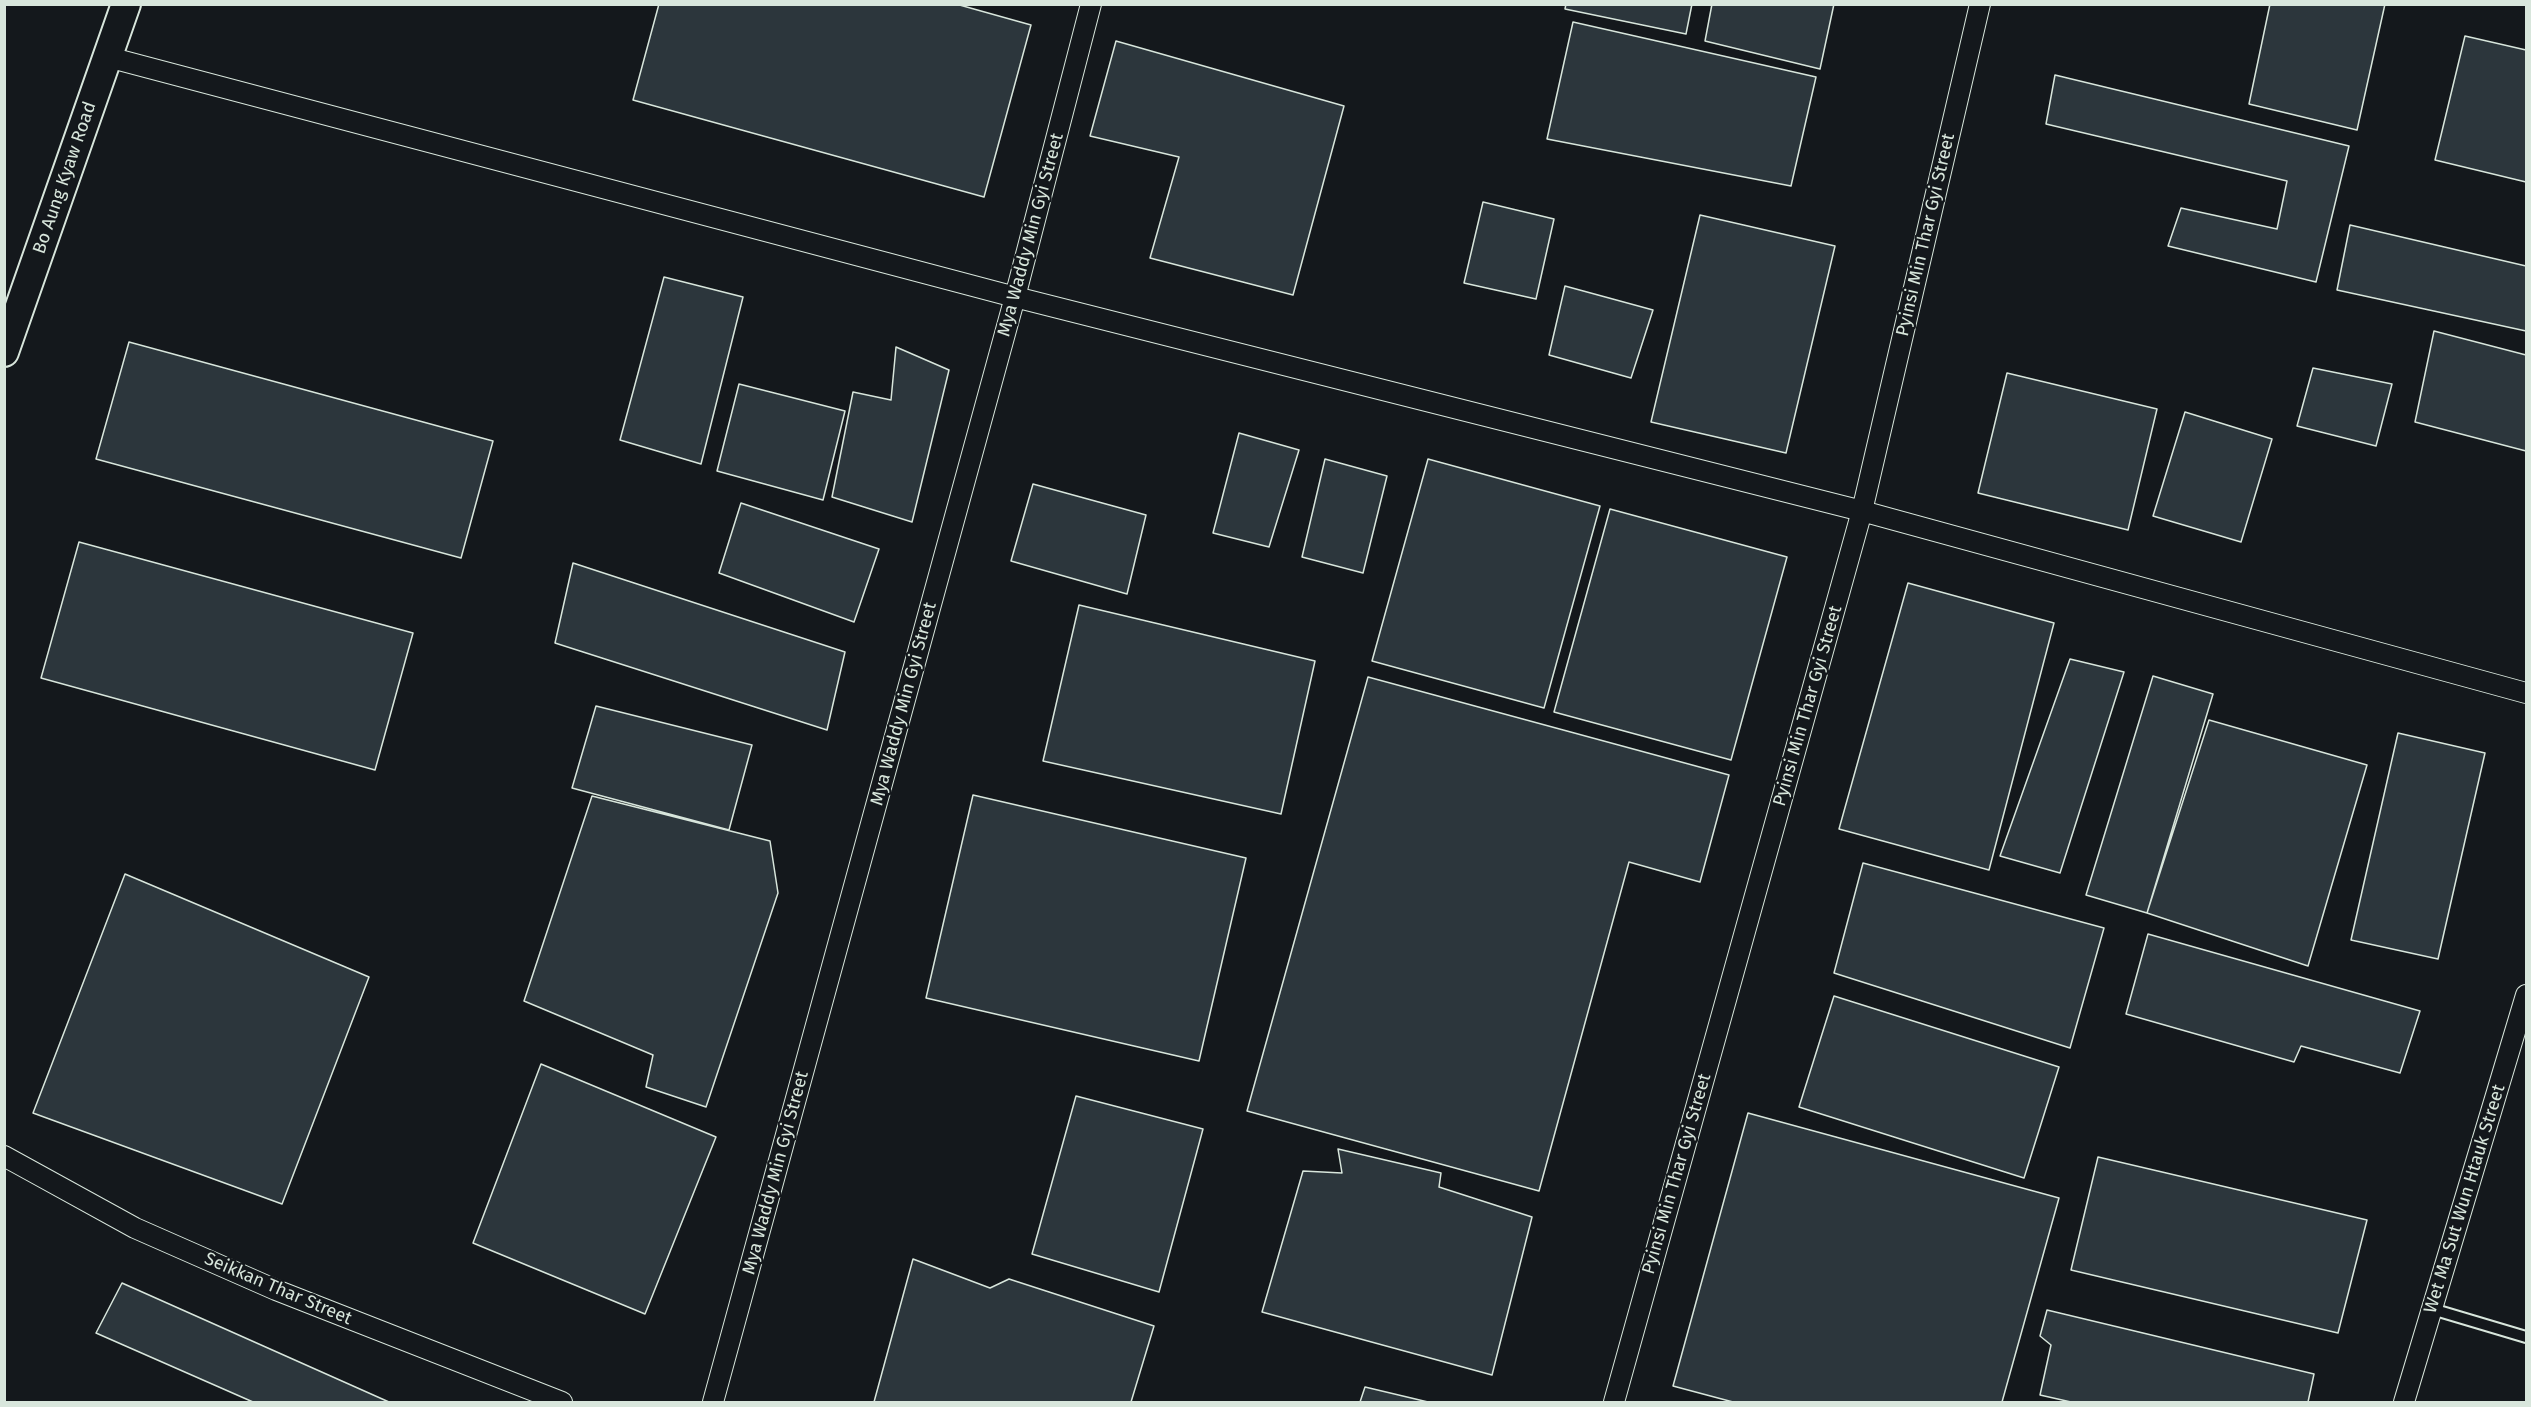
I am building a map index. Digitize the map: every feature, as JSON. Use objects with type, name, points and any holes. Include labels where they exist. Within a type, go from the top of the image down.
[{"type":"street","name":"Bo Aung Kyaw Road","points":[[4,352],[126,4]]},
{"type":"street","name":"Mya Waddy Min Gyi Street","points":[[713,1402],[1015,297],[1091,4]]},
{"type":"street","name":"Pyinsi Min Thar Gyi Street","points":[[1614,1402],[1862,511],[1980,4]]},
{"type":"street","points":[[108,57],[1015,297],[1862,511],[2526,693]]},
{"type":"street","name":"Wet Ma Sut Wun Htauk Street","points":[[2404,1402],[2526,995]]},
{"type":"street","name":"Seikkan Thar Street","points":[[4,1156],[135,1228],[276,1290],[562,1402]]},
{"type":"lane","points":[[2432,1309],[2526,1337]]},
{"type":"building","points":[[659,4],[956,4],[1031,25],[984,197],[633,100]]},
{"type":"building","points":[[1566,4],[1692,4],[1686,34],[1565,9]]},
{"type":"building","points":[[1712,4],[1834,4],[1820,69],[1705,41]]},
{"type":"building","points":[[2270,4],[2385,4],[2357,130],[2249,104]]},
{"type":"building","points":[[1573,22],[1816,77],[1791,186],[1547,139]]},
{"type":"building","points":[[2465,36],[2526,50],[2526,182],[2435,160]]},
{"type":"building","points":[[1116,41],[1344,106],[1293,295],[1150,258],[1179,157],[1090,136]]},
{"type":"building","points":[[2055,75],[2349,146],[2316,282],[2168,246],[2181,208],[2277,229],[2287,181],[2046,124]]},
{"type":"building","points":[[1483,202],[1554,219],[1536,299],[1464,283]]},
{"type":"building","points":[[1700,215],[1835,246],[1786,453],[1651,422]]},
{"type":"building","points":[[2350,225],[2526,266],[2526,331],[2337,290]]},
{"type":"building","points":[[664,277],[743,297],[701,464],[620,440]]},
{"type":"building","points":[[1565,286],[1653,310],[1631,378],[1549,355]]},
{"type":"building","points":[[2434,331],[2526,355],[2526,451],[2415,422]]},
{"type":"building","points":[[129,342],[493,441],[461,558],[96,459]]},
{"type":"building","points":[[896,347],[949,370],[912,522],[832,497],[853,392],[891,400]]},
{"type":"building","points":[[2313,368],[2392,384],[2376,446],[2297,426]]},
{"type":"building","points":[[2007,373],[2157,409],[2128,530],[1978,493]]},
{"type":"building","points":[[739,384],[845,411],[823,500],[717,471]]},
{"type":"building","points":[[2185,412],[2272,439],[2241,542],[2153,516]]},
{"type":"building","points":[[1239,433],[1299,450],[1269,547],[1213,533]]},
{"type":"building","points":[[1325,459],[1387,476],[1363,573],[1302,557]]},
{"type":"building","points":[[1428,459],[1600,506],[1544,708],[1372,661]]},
{"type":"building","points":[[1033,484],[1146,515],[1127,594],[1011,561]]},
{"type":"building","points":[[741,503],[879,549],[854,622],[719,573]]},
{"type":"building","points":[[1610,509],[1787,557],[1731,760],[1554,712]]},
{"type":"building","points":[[79,542],[413,633],[375,770],[41,678]]},
{"type":"building","points":[[573,563],[845,652],[827,730],[555,643]]},
{"type":"building","points":[[1908,583],[2054,623],[1989,870],[1839,829]]},
{"type":"building","points":[[1079,605],[1315,661],[1281,814],[1043,761]]},
{"type":"building","points":[[2070,659],[2124,672],[2060,873],[2000,856]]},
{"type":"building","points":[[2153,676],[2213,694],[2147,913],[2086,895]]},
{"type":"building","points":[[1368,677],[1729,775],[1700,882],[1629,862],[1539,1191],[1247,1111]]},
{"type":"building","points":[[596,706],[752,745],[729,830],[572,788]]},
{"type":"building","points":[[2209,720],[2367,765],[2308,966],[2147,913]]},
{"type":"building","points":[[2398,733],[2485,753],[2438,959],[2351,940]]},
{"type":"building","points":[[973,795],[1246,858],[1199,1061],[926,998]]},
{"type":"building","points":[[592,796],[770,841],[778,893],[706,1107],[646,1087],[653,1055],[524,1001]]},
{"type":"building","points":[[1863,863],[2104,928],[2070,1048],[1834,973]]},
{"type":"building","points":[[125,874],[369,977],[282,1204],[33,1113]]},
{"type":"building","points":[[2148,934],[2420,1011],[2400,1073],[2301,1046],[2294,1062],[2126,1014]]},
{"type":"building","points":[[1834,996],[2059,1067],[2024,1178],[1799,1107]]},
{"type":"building","points":[[541,1064],[716,1137],[645,1314],[473,1243]]},
{"type":"building","points":[[1076,1096],[1203,1129],[1159,1292],[1032,1254]]},
{"type":"building","points":[[1748,1113],[2059,1198],[2002,1402],[1733,1402],[1673,1386]]},
{"type":"building","points":[[1338,1149],[1441,1173],[1439,1187],[1532,1217],[1492,1375],[1262,1312],[1303,1171],[1342,1173]]},
{"type":"building","points":[[2098,1157],[2367,1220],[2338,1333],[2071,1270]]},
{"type":"building","points":[[913,1259],[990,1288],[1009,1279],[1154,1326],[1131,1402],[874,1402]]},
{"type":"building","points":[[122,1283],[389,1402],[253,1402],[96,1333]]},
{"type":"building","points":[[2047,1310],[2314,1374],[2308,1402],[2071,1402],[2040,1395],[2051,1345],[2040,1336]]},
{"type":"building","points":[[1365,1387],[1428,1402],[1360,1402]]}]
